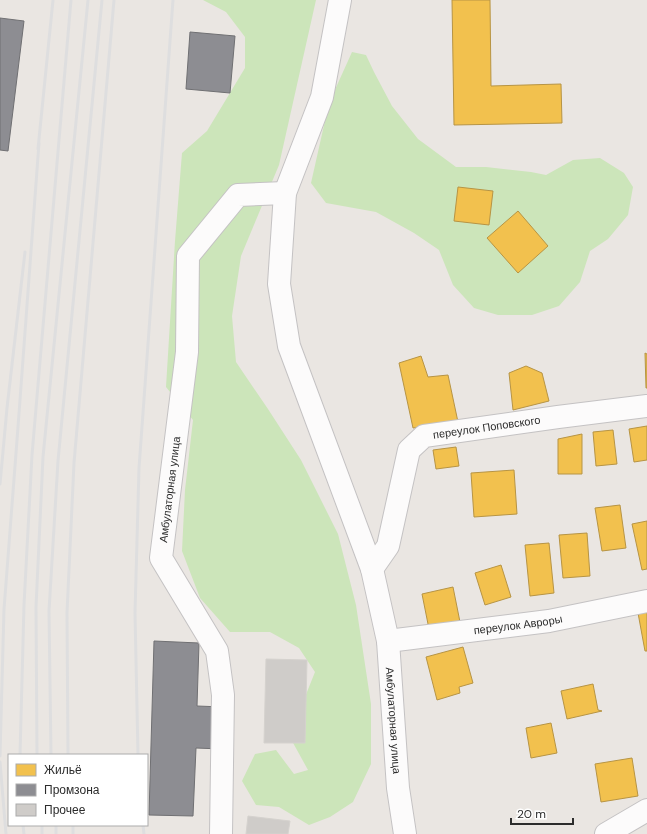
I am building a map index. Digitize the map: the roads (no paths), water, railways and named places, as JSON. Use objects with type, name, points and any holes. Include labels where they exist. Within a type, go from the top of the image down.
[{"type":"street","name":"Амбулаторная улица","points":[[340,0],[322,97],[285,193],[279,284],[289,346],[372,569],[388,641],[398,788],[406,834]]},
{"type":"street","name":"Амбулаторная улица","points":[[221,834],[223,695],[217,651],[161,558],[187,352],[188,256],[238,195],[285,193]]},
{"type":"street","name":"переулок Поповского","points":[[372,569],[388,546],[409,450],[424,436],[647,406]]},
{"type":"street","name":"переулок Авроры","points":[[388,641],[549,621],[647,601]]},
{"type":"street","points":[[606,834],[647,810]]},
{"type":"railway","points":[[38,149],[53,0]]},
{"type":"railway","points":[[20,754],[24,605],[32,455],[71,0]]},
{"type":"railway","points":[[37,754],[36,607],[43,457],[88,0]]},
{"type":"railway","points":[[51,754],[49,611],[58,461],[102,0]]},
{"type":"railway","points":[[68,754],[67,613],[74,463],[114,0]]},
{"type":"railway","points":[[138,754],[135,613],[139,468],[173,0]]},
{"type":"railway","points":[[0,756],[4,609],[39,143]]},
{"type":"railway","points":[[0,484],[25,252]]},
{"type":"railway","points":[[0,762],[6,834]]},
{"type":"railway","points":[[23,826],[24,834]]},
{"type":"railway","points":[[42,826],[42,834]]},
{"type":"railway","points":[[56,826],[56,834]]},
{"type":"railway","points":[[73,826],[73,834]]},
{"type":"railway","points":[[143,826],[144,834]]}]
